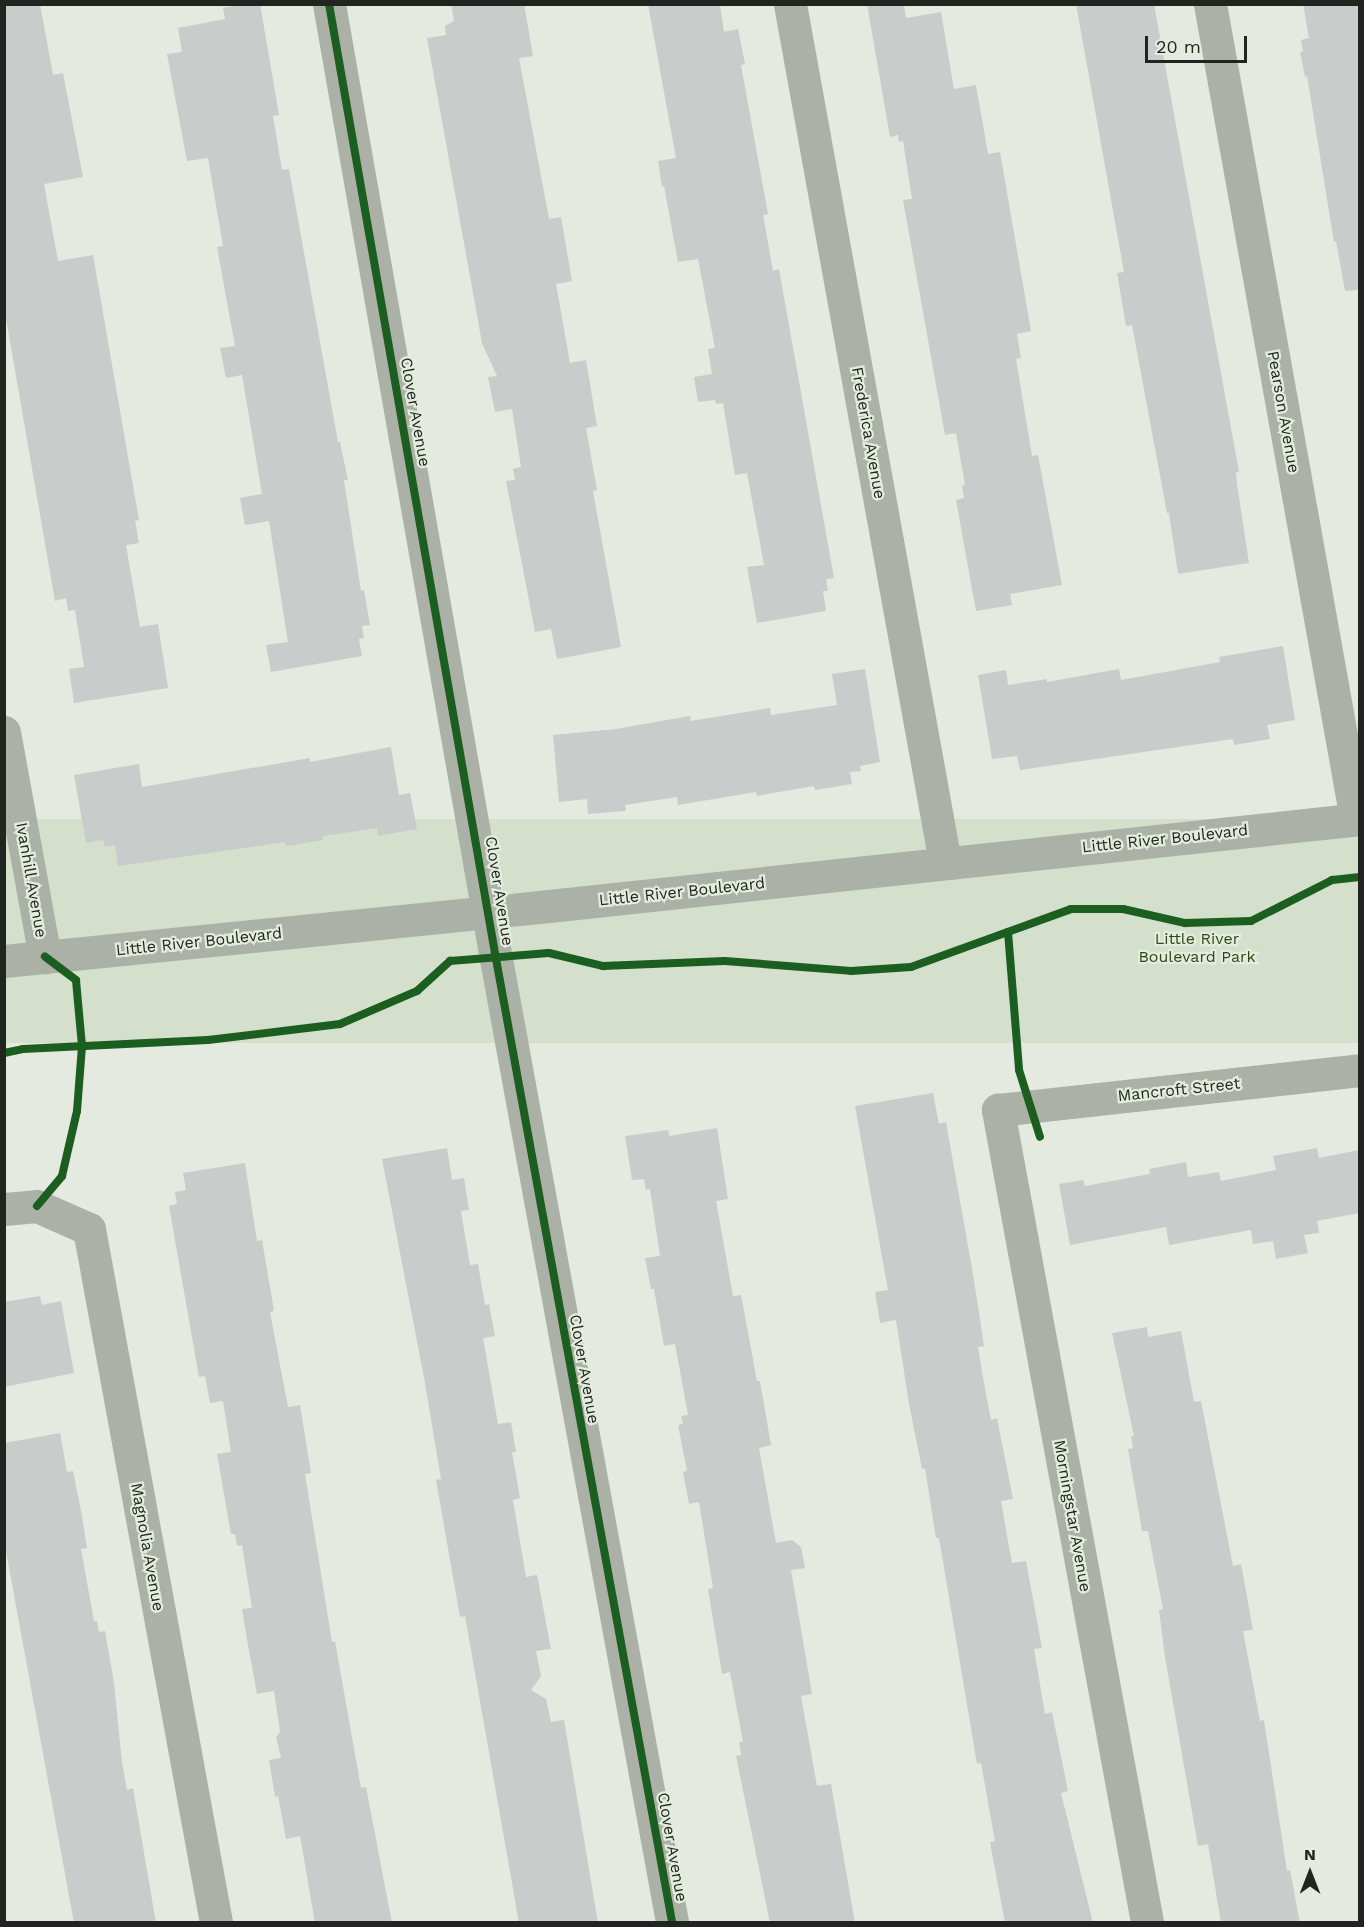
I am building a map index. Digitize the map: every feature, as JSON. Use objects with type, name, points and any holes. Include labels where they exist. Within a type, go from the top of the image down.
[{"type":"street","name":"Clover Avenue","points":[[329,4],[672,1923]]},
{"type":"street","name":"Frederica Avenue","points":[[790,4],[945,862]]},
{"type":"street","name":"Pearson Avenue","points":[[1210,4],[1358,819]]},
{"type":"street","name":"Ivanhill Avenue","points":[[4,732],[45,957]]},
{"type":"street","name":"Little River Boulevard","points":[[4,961],[490,913],[1358,819]]},
{"type":"street","name":"Mancroft Street","points":[[998,1110],[1359,1070]]},
{"type":"street","name":"Morningstar Avenue","points":[[998,1110],[1147,1923]]},
{"type":"street","name":"Magnolia Avenue","points":[[4,1209],[37,1206],[89,1229],[216,1923]]},
{"type":"green space","name":"Little River Boulevard Park","points":[[4,819],[1359,819],[1359,1043],[4,1043]]},
{"type":"building","points":[[4,4],[40,4],[53,75],[63,73],[83,177],[44,184],[58,261],[93,255],[139,520],[135,521],[139,543],[126,545],[140,627],[158,624],[168,688],[74,703],[69,669],[84,667],[75,610],[68,611],[66,598],[55,601],[4,307]]},
{"type":"building","points":[[243,4],[260,4],[279,115],[273,116],[282,170],[289,169],[338,442],[340,442],[348,480],[344,480],[361,591],[364,590],[370,625],[362,626],[364,638],[359,639],[362,656],[271,672],[266,645],[288,642],[269,521],[245,525],[240,498],[262,494],[242,375],[226,378],[220,348],[235,346],[217,247],[223,246],[208,158],[187,161],[167,54],[182,52],[178,28],[225,19],[223,8]]},
{"type":"building","points":[[451,4],[524,4],[533,56],[519,58],[549,219],[561,217],[572,281],[556,284],[570,363],[586,360],[597,426],[586,428],[597,490],[593,491],[621,647],[557,659],[551,629],[535,632],[506,481],[515,480],[513,469],[521,467],[512,409],[495,412],[488,377],[497,376],[482,343],[427,38],[446,35],[445,26],[454,21]]},
{"type":"building","points":[[648,4],[720,4],[724,32],[738,29],[745,64],[741,65],[768,214],[763,215],[773,271],[779,269],[834,578],[826,579],[828,591],[823,591],[826,611],[757,623],[747,567],[764,565],[747,473],[735,475],[723,403],[716,404],[715,400],[698,402],[694,377],[712,374],[708,349],[715,348],[698,259],[678,262],[664,186],[662,187],[658,161],[676,158]]},
{"type":"building","points":[[867,4],[904,4],[906,18],[941,12],[954,89],[976,85],[988,154],[1000,152],[1031,331],[1017,334],[1021,358],[1016,359],[1032,456],[1038,455],[1062,585],[1010,594],[1012,605],[976,611],[956,500],[964,498],[962,486],[965,485],[956,433],[945,435],[903,200],[912,199],[903,141],[899,142],[898,135],[890,137]]},
{"type":"building","points":[[1076,4],[1154,4],[1239,472],[1236,472],[1237,484],[1249,563],[1178,574],[1169,513],[1167,513],[1132,325],[1126,326],[1117,273],[1124,272]]},
{"type":"building","points":[[1303,4],[1359,4],[1359,290],[1345,291],[1336,241],[1334,242],[1307,76],[1305,77],[1300,52],[1303,52],[1301,40],[1309,38]]},
{"type":"building","points":[[1283,646],[1295,720],[1267,725],[1270,739],[1234,745],[1233,739],[1020,770],[1017,756],[992,759],[978,675],[1006,670],[1008,685],[1047,679],[1047,682],[1119,669],[1121,680],[1220,662],[1219,657]]},
{"type":"building","points":[[865,669],[880,762],[860,766],[861,771],[850,772],[852,784],[815,790],[814,786],[757,796],[756,792],[678,805],[677,797],[625,805],[626,811],[588,814],[587,799],[559,802],[553,735],[616,729],[690,716],[691,721],[770,708],[771,715],[837,705],[832,674]]},
{"type":"building","points":[[391,747],[399,795],[410,793],[417,829],[378,836],[377,828],[323,836],[323,840],[286,846],[285,842],[118,866],[115,845],[105,847],[103,840],[86,843],[74,775],[139,764],[142,787],[310,758],[310,762]]},
{"type":"building","points":[[933,1093],[939,1124],[946,1122],[984,1346],[978,1347],[983,1378],[991,1420],[997,1418],[1013,1499],[1001,1501],[1012,1563],[1026,1561],[1042,1648],[1034,1649],[1045,1714],[1052,1712],[1068,1791],[1061,1793],[1093,1923],[1005,1923],[990,1842],[995,1841],[981,1763],[977,1764],[939,1538],[936,1538],[925,1468],[922,1469],[909,1404],[896,1320],[880,1323],[875,1292],[888,1290],[855,1106]]},
{"type":"building","points":[[717,1128],[728,1199],[716,1201],[733,1296],[741,1295],[757,1381],[760,1381],[771,1445],[759,1448],[776,1543],[792,1540],[801,1547],[805,1568],[791,1570],[812,1694],[801,1696],[817,1786],[831,1784],[855,1923],[770,1923],[736,1756],[741,1755],[739,1742],[743,1742],[730,1672],[722,1674],[708,1589],[713,1588],[699,1502],[689,1504],[683,1472],[687,1471],[678,1425],[683,1424],[681,1416],[688,1415],[675,1344],[664,1346],[654,1289],[651,1289],[645,1258],[660,1256],[650,1189],[646,1190],[644,1179],[632,1180],[625,1136],[668,1130],[669,1136]]},
{"type":"building","points":[[447,1148],[452,1180],[464,1178],[469,1210],[461,1211],[470,1265],[478,1264],[485,1305],[489,1304],[495,1336],[483,1338],[498,1424],[511,1422],[516,1452],[512,1452],[520,1498],[513,1500],[526,1577],[537,1575],[551,1649],[536,1651],[541,1676],[531,1690],[546,1699],[551,1722],[564,1720],[598,1923],[519,1923],[465,1616],[460,1617],[436,1480],[441,1479],[425,1383],[382,1159]]},
{"type":"building","points":[[1317,1148],[1319,1158],[1359,1150],[1359,1213],[1317,1221],[1319,1233],[1304,1235],[1308,1253],[1276,1259],[1273,1241],[1253,1244],[1251,1230],[1169,1245],[1166,1227],[1070,1245],[1059,1184],[1083,1180],[1085,1186],[1150,1174],[1149,1169],[1186,1162],[1188,1177],[1219,1172],[1221,1181],[1276,1170],[1273,1156]]},
{"type":"building","points":[[245,1163],[257,1241],[262,1240],[274,1311],[270,1312],[288,1407],[300,1405],[311,1473],[305,1474],[332,1642],[335,1641],[361,1788],[366,1787],[392,1923],[315,1923],[300,1836],[286,1839],[278,1796],[275,1797],[269,1760],[281,1758],[276,1737],[280,1732],[274,1691],[257,1694],[248,1645],[242,1609],[252,1608],[242,1545],[237,1546],[235,1534],[231,1534],[217,1454],[231,1452],[223,1401],[210,1403],[205,1376],[199,1377],[169,1206],[177,1204],[175,1192],[186,1190],[183,1173]]},
{"type":"building","points":[[40,1296],[42,1305],[61,1301],[74,1373],[4,1387],[4,1302]]},
{"type":"building","points":[[1147,1327],[1148,1337],[1181,1331],[1194,1402],[1201,1401],[1233,1566],[1241,1564],[1253,1630],[1243,1631],[1260,1721],[1264,1720],[1287,1871],[1290,1870],[1300,1923],[1221,1923],[1208,1844],[1198,1846],[1165,1657],[1159,1610],[1163,1609],[1148,1531],[1142,1531],[1128,1449],[1133,1448],[1131,1436],[1134,1436],[1112,1333]]},
{"type":"building","points":[[60,1433],[67,1472],[73,1471],[82,1516],[87,1548],[81,1549],[94,1621],[97,1621],[99,1632],[105,1631],[114,1683],[122,1763],[127,1790],[133,1788],[156,1923],[74,1923],[4,1540],[4,1443]]},
{"type":"cycle path","points":[[329,4],[496,959],[672,1922]]},
{"type":"cycle path","points":[[4,1053],[23,1049],[208,1040],[340,1024],[417,991],[450,961],[549,953],[603,966],[725,961],[851,971],[911,967],[1071,909],[1123,909],[1185,923],[1251,921],[1332,880],[1360,877]]},
{"type":"cycle path","points":[[1008,932],[1019,1070],[1040,1137]]},
{"type":"cycle path","points":[[37,1206],[62,1176],[77,1111],[82,1046],[76,980],[45,957]]}]
